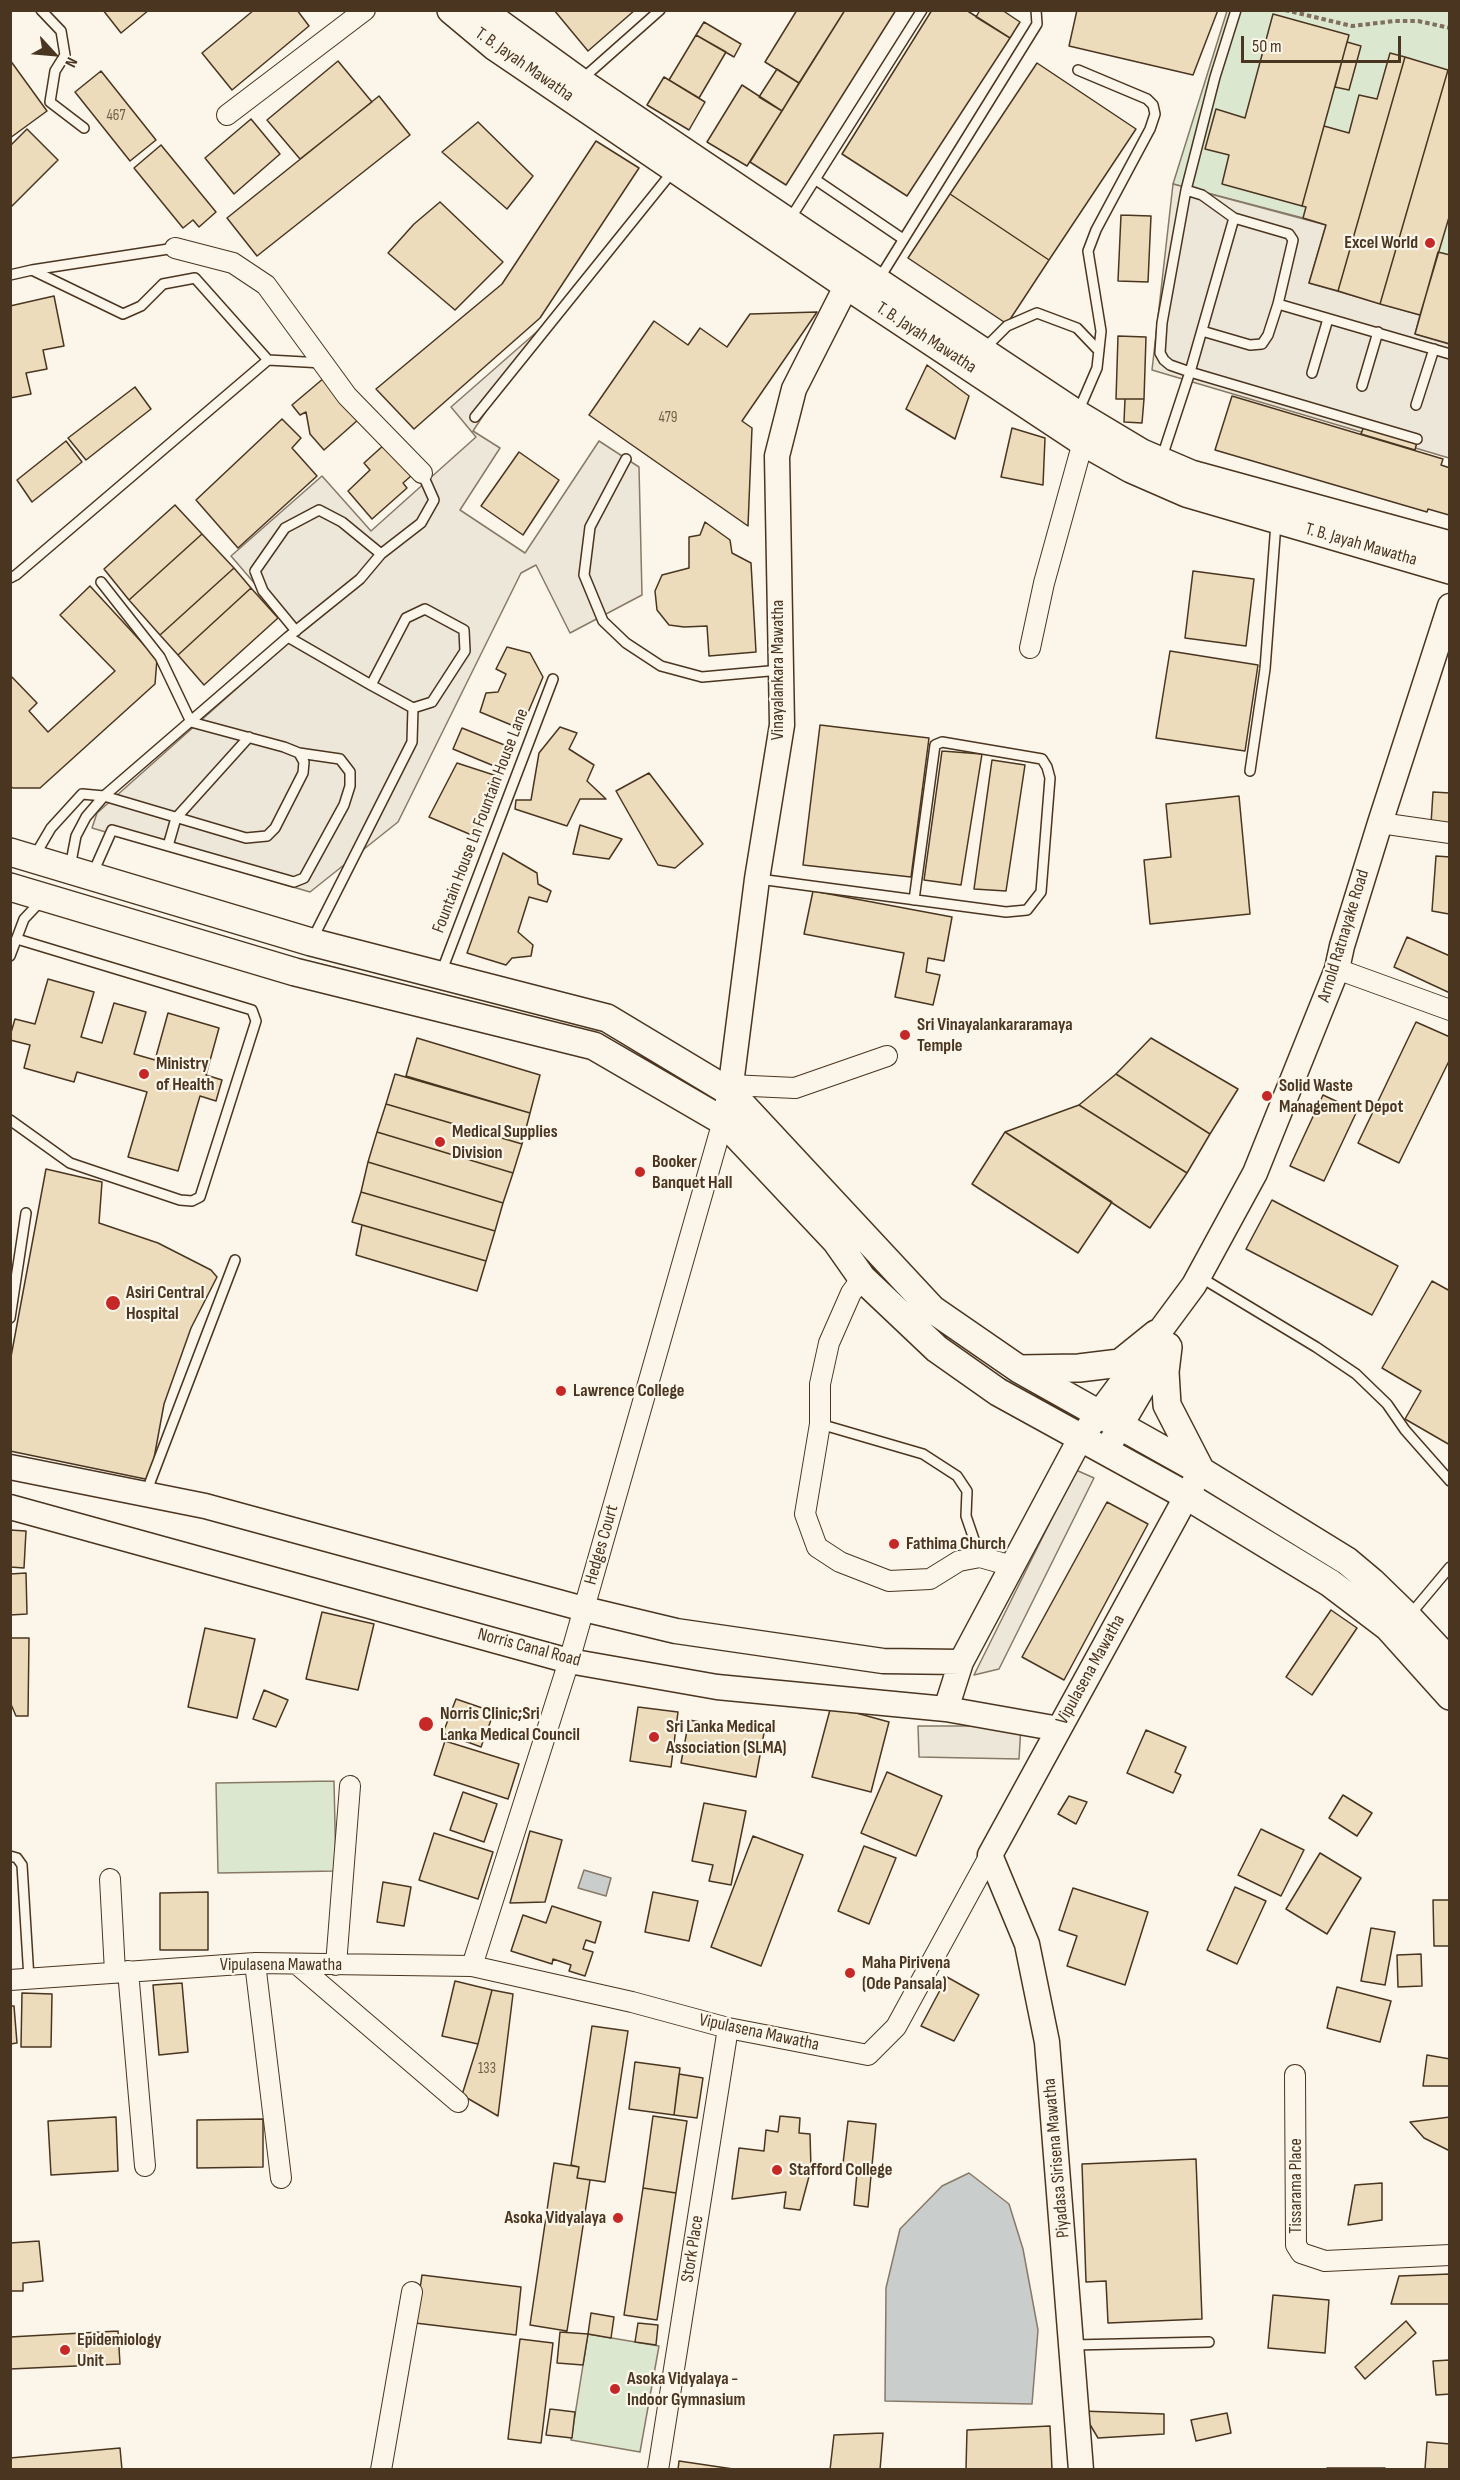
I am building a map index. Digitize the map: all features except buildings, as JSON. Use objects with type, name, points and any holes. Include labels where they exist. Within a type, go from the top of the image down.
[{"type":"main road","name":"T. B. Jayah Mawatha","points":[[451,10],[494,46],[674,169],[983,350],[1077,414],[1160,462],[1226,484],[1449,545]]},
{"type":"main road","name":"T. B. Jayah Mawatha","points":[[481,10],[579,81],[789,222],[860,278],[1083,442],[1155,481],[1186,493],[1449,570]]},
{"type":"main road","points":[[21,855],[311,942],[607,1018],[730,1089],[932,1309],[1018,1369],[1202,1471],[1347,1561],[1408,1617],[1449,1662]]},
{"type":"main road","points":[[10,887],[295,972],[594,1046],[723,1121],[836,1241],[862,1278],[937,1349],[998,1392],[1186,1496],[1330,1583],[1388,1627],[1449,1696]]},
{"type":"main road","points":[[1018,1369],[1079,1368],[1120,1363],[1162,1341],[1167,1405],[1202,1471]]},
{"type":"street","points":[[227,115],[364,10]]},
{"type":"street","points":[[175,248],[233,263],[266,285],[347,396],[422,473]]},
{"type":"street","name":"Vinayalankara Mawatha","points":[[723,1121],[730,1089],[757,879],[782,725],[777,456],[794,388],[860,278]]},
{"type":"street","points":[[1030,648],[1044,583],[1083,442]]},
{"type":"street","name":"Arnold Ratnayake Road","points":[[946,1710],[961,1662],[1080,1438],[1109,1420],[1162,1341],[1255,1173],[1337,969],[1342,946],[1449,606]]},
{"type":"street","points":[[1380,823],[1449,833]]},
{"type":"street","points":[[1337,969],[1449,1010]]},
{"type":"street","points":[[730,1089],[795,1088],[887,1056]]},
{"type":"street","name":"Hedges Court","points":[[472,1966],[569,1661],[723,1121]]},
{"type":"street","points":[[862,1278],[851,1293],[829,1343],[820,1384],[820,1424],[805,1514],[816,1547],[840,1562],[889,1581],[930,1579],[959,1562],[980,1557],[1012,1566]]},
{"type":"street","name":"Arnold Ratnayake Road","points":[[1106,1452],[1109,1420]]},
{"type":"street","points":[[10,1467],[206,1506],[584,1609],[676,1631],[883,1661],[961,1662]]},
{"type":"street","name":"Vipulasena Mawatha","points":[[20,1979],[255,1963],[472,1966],[632,2002],[728,2028],[868,2055],[896,2027],[1186,1496],[1202,1471]]},
{"type":"street","name":"Norris Canal Road","points":[[10,1507],[569,1661],[717,1687],[946,1710],[1059,1729]]},
{"type":"street","points":[[336,1965],[350,1786]]},
{"type":"street","name":"Piyadasa Sirisena Mawatha","points":[[990,1855],[1027,1944],[1047,2042],[1073,2345],[1081,2469]]},
{"type":"street","points":[[110,1879],[145,2166]]},
{"type":"street","points":[[255,1963],[281,2178]]},
{"type":"street","points":[[298,1965],[458,2102]]},
{"type":"street","name":"Stork Place","points":[[658,2469],[728,2028]]},
{"type":"street","name":"Tissarama Place","points":[[1296,2075],[1296,2245],[1301,2253],[1325,2261],[1449,2255]]},
{"type":"street","points":[[381,2469],[412,2292]]},
{"type":"lane","points":[[41,10],[61,31],[65,55],[55,71],[50,102],[84,128]]},
{"type":"lane","points":[[579,81],[660,10]]},
{"type":"lane","points":[[789,222],[922,10]]},
{"type":"lane","points":[[860,278],[903,239],[1037,24],[1036,10]]},
{"type":"lane","points":[[1236,10],[1215,77],[1186,190],[1160,344],[1164,360],[1190,372],[1417,439]]},
{"type":"lane","points":[[1077,414],[1097,368],[1101,331],[1088,251],[1096,230],[1150,129],[1155,114],[1153,105],[1147,99],[1078,70]]},
{"type":"lane","points":[[475,417],[674,169]]},
{"type":"lane","points":[[816,180],[903,239]]},
{"type":"lane","points":[[1186,190],[1202,195],[1233,218],[1292,237],[1293,245],[1278,304],[1268,335],[1262,344],[1250,345],[1202,331]]},
{"type":"lane","points":[[1160,462],[1190,372],[1233,218]]},
{"type":"lane","points":[[10,275],[175,248]]},
{"type":"lane","points":[[32,270],[123,314],[141,306],[163,284],[195,278],[268,360],[325,364]]},
{"type":"lane","points":[[1278,304],[1449,354]]},
{"type":"lane","points":[[983,350],[1006,326],[1037,313],[1077,328],[1099,351]]},
{"type":"lane","points":[[1312,373],[1328,319]]},
{"type":"lane","points":[[1362,386],[1378,332]]},
{"type":"lane","points":[[1416,405],[1434,349]]},
{"type":"lane","points":[[10,578],[268,360]]},
{"type":"lane","points":[[626,459],[590,528],[584,575],[603,621],[626,643],[661,666],[702,677],[780,670]]},
{"type":"lane","points":[[80,873],[76,837],[86,817],[104,796],[288,637],[360,579],[381,554],[421,523],[434,500],[422,473]]},
{"type":"lane","points":[[296,631],[263,591],[255,571],[285,528],[319,510],[342,522],[381,554]]},
{"type":"lane","points":[[1250,771],[1264,669],[1276,521]]},
{"type":"lane","points":[[80,873],[112,830],[294,882],[304,878],[344,805],[350,786],[350,772],[340,759],[299,753],[192,722],[160,657],[101,582]]},
{"type":"lane","points":[[288,637],[371,685],[413,708],[432,702],[465,651],[464,630],[425,609],[406,618],[371,685]]},
{"type":"lane","name":"Fountain House Ln Fountain House Lane","points":[[440,975],[553,679]]},
{"type":"lane","points":[[311,942],[412,742],[413,708]]},
{"type":"lane","points":[[168,846],[176,818],[249,737]]},
{"type":"lane","points":[[757,879],[914,900],[1006,912],[1027,910],[1041,892],[1050,778],[1042,759],[942,742],[935,745],[914,900]]},
{"type":"lane","points":[[21,855],[51,828],[82,794],[104,796],[246,838],[267,836],[274,828],[303,773],[304,762],[299,753]]},
{"type":"lane","points":[[10,956],[24,919],[44,897]]},
{"type":"lane","points":[[10,1120],[70,1163],[180,1200],[192,1201],[200,1197],[256,1021],[252,1010],[17,939]]},
{"type":"lane","points":[[10,1318],[26,1213]]},
{"type":"lane","points":[[149,1485],[235,1260]]},
{"type":"lane","points":[[1197,1281],[1316,1347],[1356,1374],[1387,1404],[1405,1430],[1449,1481]]},
{"type":"lane","points":[[820,1424],[923,1454],[957,1476],[968,1491],[966,1516],[980,1557]]},
{"type":"lane","points":[[45,1463],[149,1485],[206,1506]]},
{"type":"lane","points":[[1408,1617],[1449,1567]]},
{"type":"lane","points":[[10,1856],[17,1858],[22,1865],[20,1979]]},
{"type":"lane","points":[[1073,2345],[1209,2342]]},
{"type":"path","points":[[1285,10],[1352,26],[1418,21],[1449,28]]},
{"type":"green space","name":"Excel World","points":[[1227,11],[1449,11],[1449,344],[1415,334],[1420,315],[1309,283],[1326,224],[1173,184]]},
{"type":"green space","points":[[334,1781],[336,1871],[218,1873],[216,1783]]},
{"type":"green space","name":"Asoka Vidyalaya - Indoor Gymnasium","points":[[588,2334],[659,2346],[640,2452],[571,2440]]},
{"type":"shaded area","points":[[1173,184],[1326,225],[1309,283],[1420,315],[1415,334],[1449,344],[1449,458],[1152,370]]},
{"type":"shaded area","points":[[540,329],[473,431],[500,448],[460,510],[525,553],[599,441],[639,467],[642,595],[570,633],[536,565],[521,573],[398,822],[310,892],[92,828],[97,813],[298,634],[231,556],[322,476],[371,531],[476,437],[451,407]]},
{"type":"shaded area","points":[[1076,1470],[1094,1478],[999,1669],[974,1675]]},
{"type":"shaded area","points":[[918,1726],[1021,1726],[1019,1759],[919,1757]]},
{"type":"shaded area","points":[[584,1870],[611,1878],[606,1896],[578,1888]]},
{"type":"shaded area","points":[[969,2173],[1009,2204],[1023,2249],[1038,2330],[1032,2404],[885,2401],[886,2288],[900,2229],[942,2186]]},
{"type":"place","name":"Excel World","points":[[1430,243]]},
{"type":"place","name":"Sri Vinayalankararamaya Temple","points":[[905,1035]]},
{"type":"place","name":"Ministry of Health","points":[[144,1074]]},
{"type":"place","name":"Solid Waste Management Depot","points":[[1267,1096]]},
{"type":"place","name":"Medical Supplies Division","points":[[440,1142]]},
{"type":"place","name":"Booker Banquet Hall","points":[[640,1172]]},
{"type":"place","name":"Asiri Central Hospital","points":[[113,1303]]},
{"type":"place","name":"Lawrence College","points":[[561,1391]]},
{"type":"place","name":"Fathima Church","points":[[894,1544]]},
{"type":"place","name":"Norris Clinic;Sri Lanka Medical Council","points":[[426,1724]]},
{"type":"place","name":"Sri Lanka Medical Association (SLMA)","points":[[654,1737]]},
{"type":"place","name":"Maha Pirivena (Ode Pansala)","points":[[850,1973]]},
{"type":"place","name":"Stafford College","points":[[777,2170]]},
{"type":"place","name":"Asoka Vidyalaya","points":[[618,2218]]},
{"type":"place","name":"Epidemiology Unit","points":[[65,2350]]},
{"type":"place","name":"Asoka Vidyalaya - Indoor Gymnasium","points":[[615,2389]]}]
